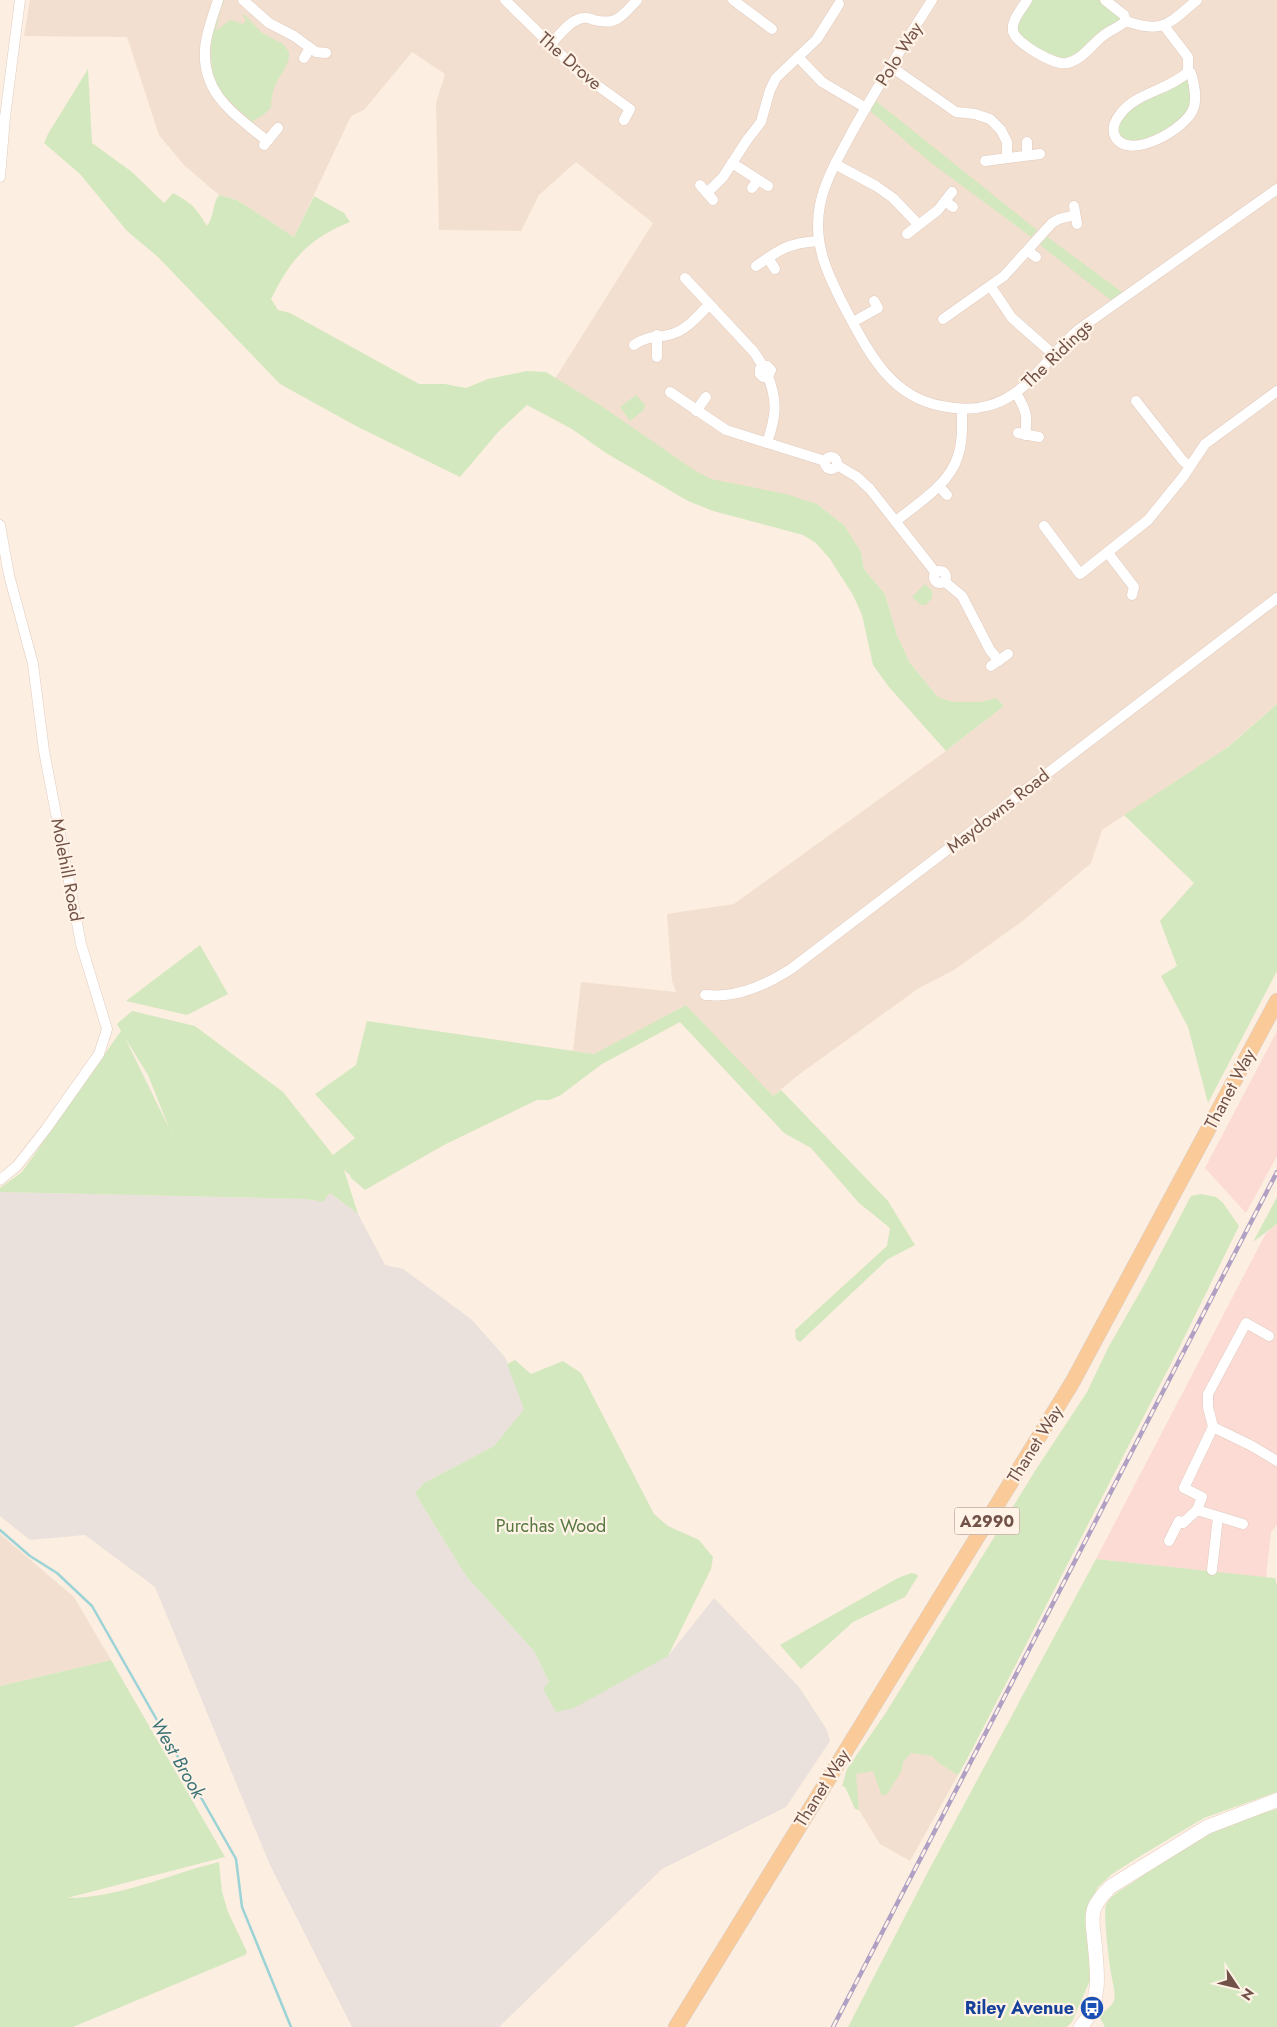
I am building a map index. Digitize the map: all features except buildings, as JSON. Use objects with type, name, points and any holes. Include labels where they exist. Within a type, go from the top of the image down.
[{"type":"main road","name":"Thanet Way","points":[[676,2027],[1072,1384],[1277,1001]]},
{"type":"main road","points":[[1081,2027],[1092,2010],[1097,1994],[1092,1922],[1093,1912],[1100,1898],[1110,1887],[1207,1826],[1277,1800]]},
{"type":"street","points":[[0,177],[5,117],[20,0]]},
{"type":"street","points":[[218,0],[205,48],[209,83],[220,100],[266,143],[278,128]]},
{"type":"street","points":[[244,0],[263,18],[294,36],[316,52],[326,53]]},
{"type":"street","name":"The Drove","points":[[505,0],[580,73],[630,110],[624,120]]},
{"type":"street","points":[[550,45],[567,26],[579,19],[588,18],[605,22],[620,18],[637,0]]},
{"type":"street","points":[[733,0],[772,30]]},
{"type":"street","name":"Polo Way","points":[[866,108],[932,0]]},
{"type":"street","points":[[1027,0],[1014,21],[1012,29],[1015,36],[1058,64],[1065,64],[1077,58],[1104,35],[1126,21]]},
{"type":"street","points":[[1105,0],[1124,15],[1126,21]]},
{"type":"street","points":[[1126,21],[1148,28],[1164,27],[1197,0]]},
{"type":"street","points":[[707,193],[717,185],[761,122],[770,90],[776,78],[817,39],[840,4]]},
{"type":"street","points":[[1164,27],[1188,57],[1188,72],[1191,73],[1194,84],[1194,108],[1182,124],[1160,139],[1140,144],[1124,144],[1116,137],[1113,131],[1114,124],[1128,106],[1173,84],[1188,72]]},
{"type":"street","points":[[304,58],[310,48]]},
{"type":"street","points":[[798,57],[822,82],[866,108]]},
{"type":"street","points":[[890,66],[956,112],[975,114],[990,120],[1002,130],[1007,142],[1008,158]]},
{"type":"street","name":"The Ridings","points":[[866,108],[823,190],[819,206],[818,240],[825,269],[874,359],[895,384],[921,401],[935,405],[962,409],[986,406],[1016,393],[1032,380],[1053,354],[1078,330],[1277,189]]},
{"type":"street","points":[[1026,142],[1027,155]]},
{"type":"street","points":[[985,160],[1040,154]]},
{"type":"street","points":[[732,163],[755,184],[768,186]]},
{"type":"street","points":[[835,164],[876,186],[893,198],[918,224]]},
{"type":"street","points":[[907,234],[950,200]]},
{"type":"street","points":[[944,319],[990,287],[1032,254],[1052,223],[1059,218],[1075,215]]},
{"type":"street","points":[[756,266],[790,245],[818,240]]},
{"type":"street","points":[[768,258],[775,269]]},
{"type":"street","points":[[685,278],[754,352],[762,366],[760,374],[768,376],[774,395],[776,413],[767,443]]},
{"type":"street","points":[[990,287],[1012,318],[1053,354]]},
{"type":"street","points":[[853,322],[878,308],[874,301]]},
{"type":"street","points":[[634,345],[648,337],[670,335],[678,332],[709,305]]},
{"type":"street","points":[[657,335],[657,357]]},
{"type":"street","points":[[1044,526],[1080,574],[1148,520],[1205,444],[1277,391]]},
{"type":"street","points":[[670,392],[726,430],[825,461],[833,457],[837,465],[845,468],[864,483],[936,573],[944,573],[946,577],[944,581],[962,596],[990,650],[995,664],[1008,654]]},
{"type":"street","points":[[1016,393],[1026,410],[1028,419],[1022,434],[1039,437]]},
{"type":"street","points":[[696,410],[706,397]]},
{"type":"street","points":[[1136,401],[1183,461],[1190,466]]},
{"type":"street","points":[[896,521],[939,486],[953,467],[958,456],[962,436],[962,409]]},
{"type":"street","points":[[939,486],[947,495]]},
{"type":"street","name":"Molehill Road","points":[[0,525],[9,575],[33,664],[44,751],[81,944],[108,1029],[99,1054],[52,1121],[17,1166],[0,1180]]},
{"type":"street","points":[[1108,553],[1134,587],[1132,594]]},
{"type":"street","name":"Maydowns Road","points":[[705,995],[725,996],[773,980],[791,969],[1277,598]]},
{"type":"street","points":[[1169,1541],[1179,1522],[1183,1523],[1197,1510],[1202,1497],[1184,1488],[1213,1428],[1208,1407],[1208,1394],[1246,1323],[1269,1336]]},
{"type":"street","points":[[1213,1428],[1252,1446],[1277,1461]]},
{"type":"street","points":[[1197,1510],[1243,1524]]},
{"type":"street","points":[[1212,1570],[1218,1517]]},
{"type":"shaded area","points":[[30,0],[1277,0],[1277,704],[1225,749],[1102,830],[1091,863],[1024,920],[954,970],[919,988],[797,1076],[773,1096],[686,1005],[596,1054],[573,1051],[581,982],[676,992],[672,981],[667,914],[734,904],[946,751],[1003,707],[996,698],[981,702],[953,702],[938,697],[910,663],[897,635],[885,594],[864,569],[861,552],[844,525],[817,504],[710,482],[553,382],[653,223],[576,162],[539,195],[521,231],[439,230],[436,103],[445,74],[412,52],[364,110],[351,116],[294,237],[237,200],[219,195],[184,165],[159,135],[127,37],[24,36]]},
{"type":"shaded area","points":[[1277,1031],[1277,1156],[1246,1213],[1205,1168]]},
{"type":"shaded area","points":[[0,1192],[306,1199],[323,1202],[330,1193],[358,1214],[385,1265],[403,1269],[471,1319],[505,1357],[525,1409],[494,1446],[424,1483],[415,1493],[466,1576],[534,1651],[549,1682],[668,1656],[714,1598],[799,1687],[827,1730],[830,1741],[786,1807],[662,1869],[499,2027],[352,2027],[270,1865],[155,1587],[85,1535],[30,1540],[0,1516]]},
{"type":"shaded area","points":[[1277,1224],[1277,1525],[1271,1532],[1266,1578],[1096,1559],[1266,1233]]},
{"type":"shaded area","points":[[0,1534],[74,1597],[111,1660],[0,1686]]},
{"type":"shaded area","points":[[920,1740],[940,1764],[958,1775],[910,1861],[880,1844],[859,1810],[855,1774]]},
{"type":"green space","points":[[222,0],[225,0],[221,8],[216,31],[230,20],[243,24],[246,20],[243,16],[244,14],[262,33],[283,44],[289,52],[287,65],[274,90],[271,108],[254,120],[254,123],[226,99],[221,98],[216,84],[211,60],[211,49]]},
{"type":"green space","points":[[1029,0],[1101,0],[1114,9],[1121,20],[1089,46],[1064,62],[1020,39],[1015,27]]},
{"type":"green space","points":[[88,69],[92,143],[132,172],[164,203],[173,193],[193,206],[207,226],[219,195],[237,200],[294,237],[314,196],[344,213],[350,222],[312,243],[286,272],[271,299],[278,310],[290,313],[419,384],[445,384],[466,388],[488,379],[527,371],[546,372],[603,407],[694,470],[711,479],[786,494],[817,504],[844,525],[861,552],[864,569],[885,594],[897,635],[910,663],[938,697],[953,702],[981,702],[996,698],[1004,706],[946,751],[889,687],[873,665],[862,615],[853,595],[830,559],[816,543],[803,535],[713,511],[688,501],[606,453],[572,429],[527,405],[499,431],[460,477],[356,426],[280,384],[158,257],[127,231],[80,174],[44,143]]},
{"type":"green space","points":[[1188,77],[1192,101],[1185,117],[1155,138],[1127,141],[1118,135],[1118,123],[1127,110]]},
{"type":"green space","points":[[876,101],[1037,230],[1031,237],[930,162],[870,111]]},
{"type":"green space","points":[[1046,236],[1122,292],[1112,301],[1040,245]]},
{"type":"green space","points":[[636,395],[645,405],[644,410],[630,421],[620,407]]},
{"type":"green space","points":[[925,584],[932,591],[932,598],[926,605],[921,605],[912,597]]},
{"type":"green space","points":[[1277,704],[1277,971],[1208,1103],[1188,1027],[1161,976],[1177,966],[1160,921],[1194,883],[1124,815],[1228,747]]},
{"type":"green space","points":[[200,945],[228,994],[187,1015],[126,1001]]},
{"type":"green space","points":[[686,1005],[773,1096],[781,1090],[888,1201],[915,1245],[888,1259],[800,1342],[796,1339],[795,1330],[887,1246],[890,1228],[859,1203],[811,1148],[784,1133],[680,1022],[602,1064],[561,1095],[549,1100],[537,1100],[444,1145],[365,1190],[344,1170],[358,1214],[330,1193],[323,1202],[306,1199],[0,1192],[0,1188],[22,1172],[121,1031],[117,1024],[132,1011],[195,1026],[283,1092],[333,1155],[355,1138],[315,1094],[356,1065],[367,1021],[594,1054]],"holes":[[[125,1038],[148,1075],[170,1130]]]},
{"type":"green space","points":[[1201,1194],[1216,1197],[1223,1203],[1239,1226],[1181,1344],[965,1763],[958,1775],[940,1764],[932,1756],[911,1753],[903,1762],[902,1770],[888,1793],[882,1796],[873,1771],[856,1774],[859,1810],[855,1809],[845,1787],[842,1786],[847,1769],[885,1714],[1035,1471],[1087,1392],[1108,1348],[1191,1196]]},
{"type":"green space","points":[[1277,1197],[1277,1224],[1253,1242]]},
{"type":"green space","name":"Purchas Wood","points":[[515,1360],[531,1374],[563,1361],[581,1373],[654,1514],[668,1526],[699,1540],[713,1557],[711,1569],[668,1656],[574,1708],[556,1712],[543,1689],[549,1682],[534,1651],[466,1576],[415,1493],[424,1483],[494,1446],[524,1409],[507,1364]]},
{"type":"green space","points":[[1096,1559],[1275,1578],[1277,1585],[1277,1792],[1204,1818],[1112,1874],[1098,1887],[1090,1905],[1091,1978],[1072,2022],[1067,2027],[848,2027],[931,1866]]},
{"type":"green space","points":[[911,1573],[918,1576],[905,1597],[853,1622],[801,1669],[780,1645],[898,1578]]},
{"type":"green space","points":[[111,1660],[225,1857],[67,1898],[87,1897],[125,1890],[219,1862],[222,1892],[228,1912],[247,1952],[245,1955],[73,2027],[0,2027],[0,1686]]},
{"type":"green space","points":[[1277,1809],[1277,2027],[1105,2027],[1098,2014],[1111,2006],[1115,1997],[1106,1927],[1105,1909],[1108,1901],[1202,1837],[1226,1825]]},
{"type":"waterway","name":"West Brook","points":[[0,1530],[30,1556],[57,1573],[92,1606],[236,1859],[242,1907],[291,2027]]},
{"type":"railway","points":[[833,2027],[1277,1172]]},
{"type":"place","name":"Riley Avenue","points":[[1092,2008]]}]
